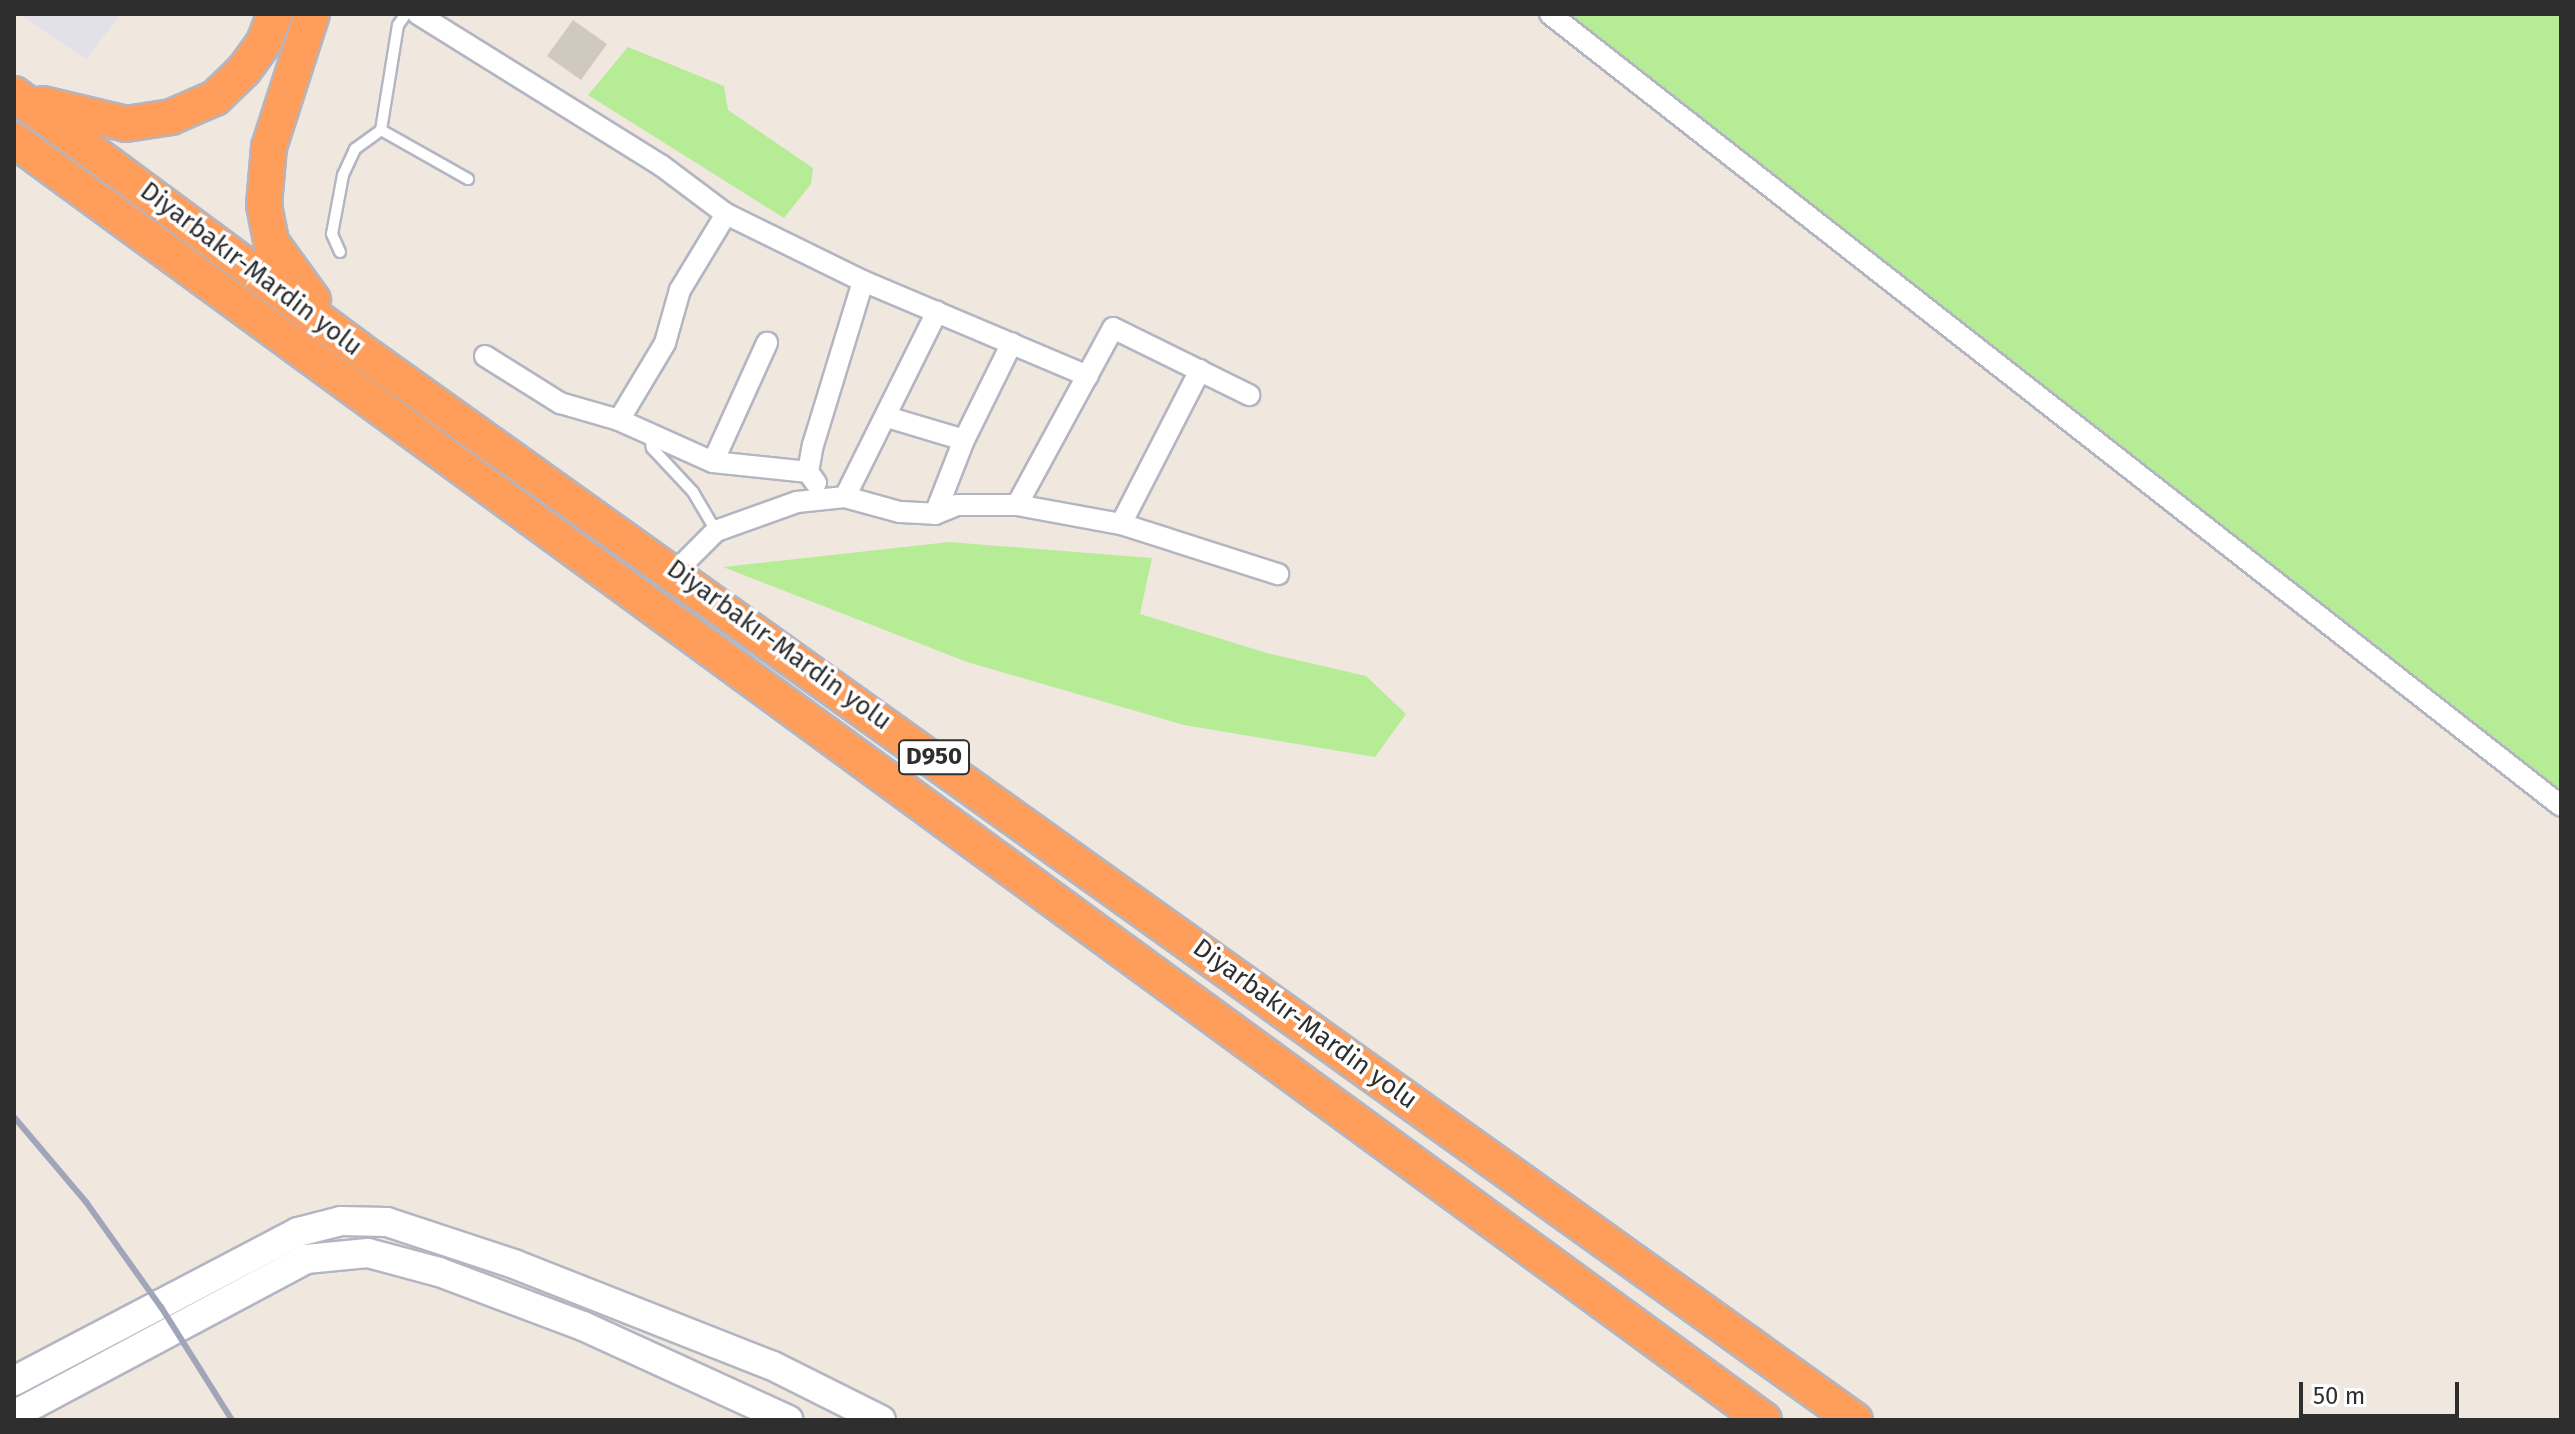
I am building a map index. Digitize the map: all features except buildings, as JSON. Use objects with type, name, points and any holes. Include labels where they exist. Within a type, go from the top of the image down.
[{"type":"highway","points":[[14,94],[126,124],[171,117],[215,98],[244,70],[264,42],[275,14]]},
{"type":"highway","points":[[312,14],[269,147],[264,205],[271,242],[301,288],[357,348]]},
{"type":"highway","name":"Diyarbakır-Mardin yolu","points":[[14,94],[357,348],[676,571],[1855,1420]]},
{"type":"highway","name":"Diyarbakır-Mardin yolu","points":[[14,140],[1764,1420]]},
{"type":"street","points":[[418,14],[662,166],[726,214],[863,281],[1088,376]]},
{"type":"street","points":[[1550,14],[2561,806]]},
{"type":"street","points":[[619,420],[665,343],[680,290],[726,214]]},
{"type":"street","points":[[808,472],[863,281]]},
{"type":"street","points":[[835,497],[887,417],[937,312]]},
{"type":"street","points":[[1017,505],[1113,328],[1249,395]]},
{"type":"street","points":[[713,462],[767,343]]},
{"type":"street","points":[[935,514],[964,440],[1012,343]]},
{"type":"street","points":[[485,356],[560,403],[619,420],[713,462],[808,472],[835,497]]},
{"type":"street","points":[[1121,524],[1200,370]]},
{"type":"street","points":[[887,417],[964,440]]},
{"type":"street","points":[[676,571],[716,531],[760,511],[835,497],[900,512],[935,514],[967,504],[1017,505],[1121,524],[1278,574]]},
{"type":"street","points":[[14,1381],[298,1232],[341,1221],[387,1222],[514,1264],[771,1365],[881,1420]]},
{"type":"street","points":[[14,1415],[306,1259],[368,1253],[439,1272],[583,1326],[788,1420]]},
{"type":"lane","points":[[381,130],[398,25],[406,14]]},
{"type":"lane","points":[[340,252],[332,234],[343,175],[355,149],[372,132],[381,130],[435,165],[468,179]]},
{"type":"lane","points":[[650,434],[652,448],[693,492],[716,531]]},
{"type":"shaded area","points":[[19,14],[121,14],[86,59]]},
{"type":"green space","points":[[1567,14],[2561,14],[2561,790],[1695,118]]},
{"type":"green space","points":[[628,47],[724,86],[728,110],[813,168],[811,184],[784,218],[588,95]]},
{"type":"green space","points":[[949,542],[1152,558],[1140,614],[1267,653],[1366,676],[1406,714],[1375,757],[1184,725],[967,662],[723,567]]},
{"type":"railway","points":[[14,1117],[86,1202],[161,1307],[232,1420]]}]
